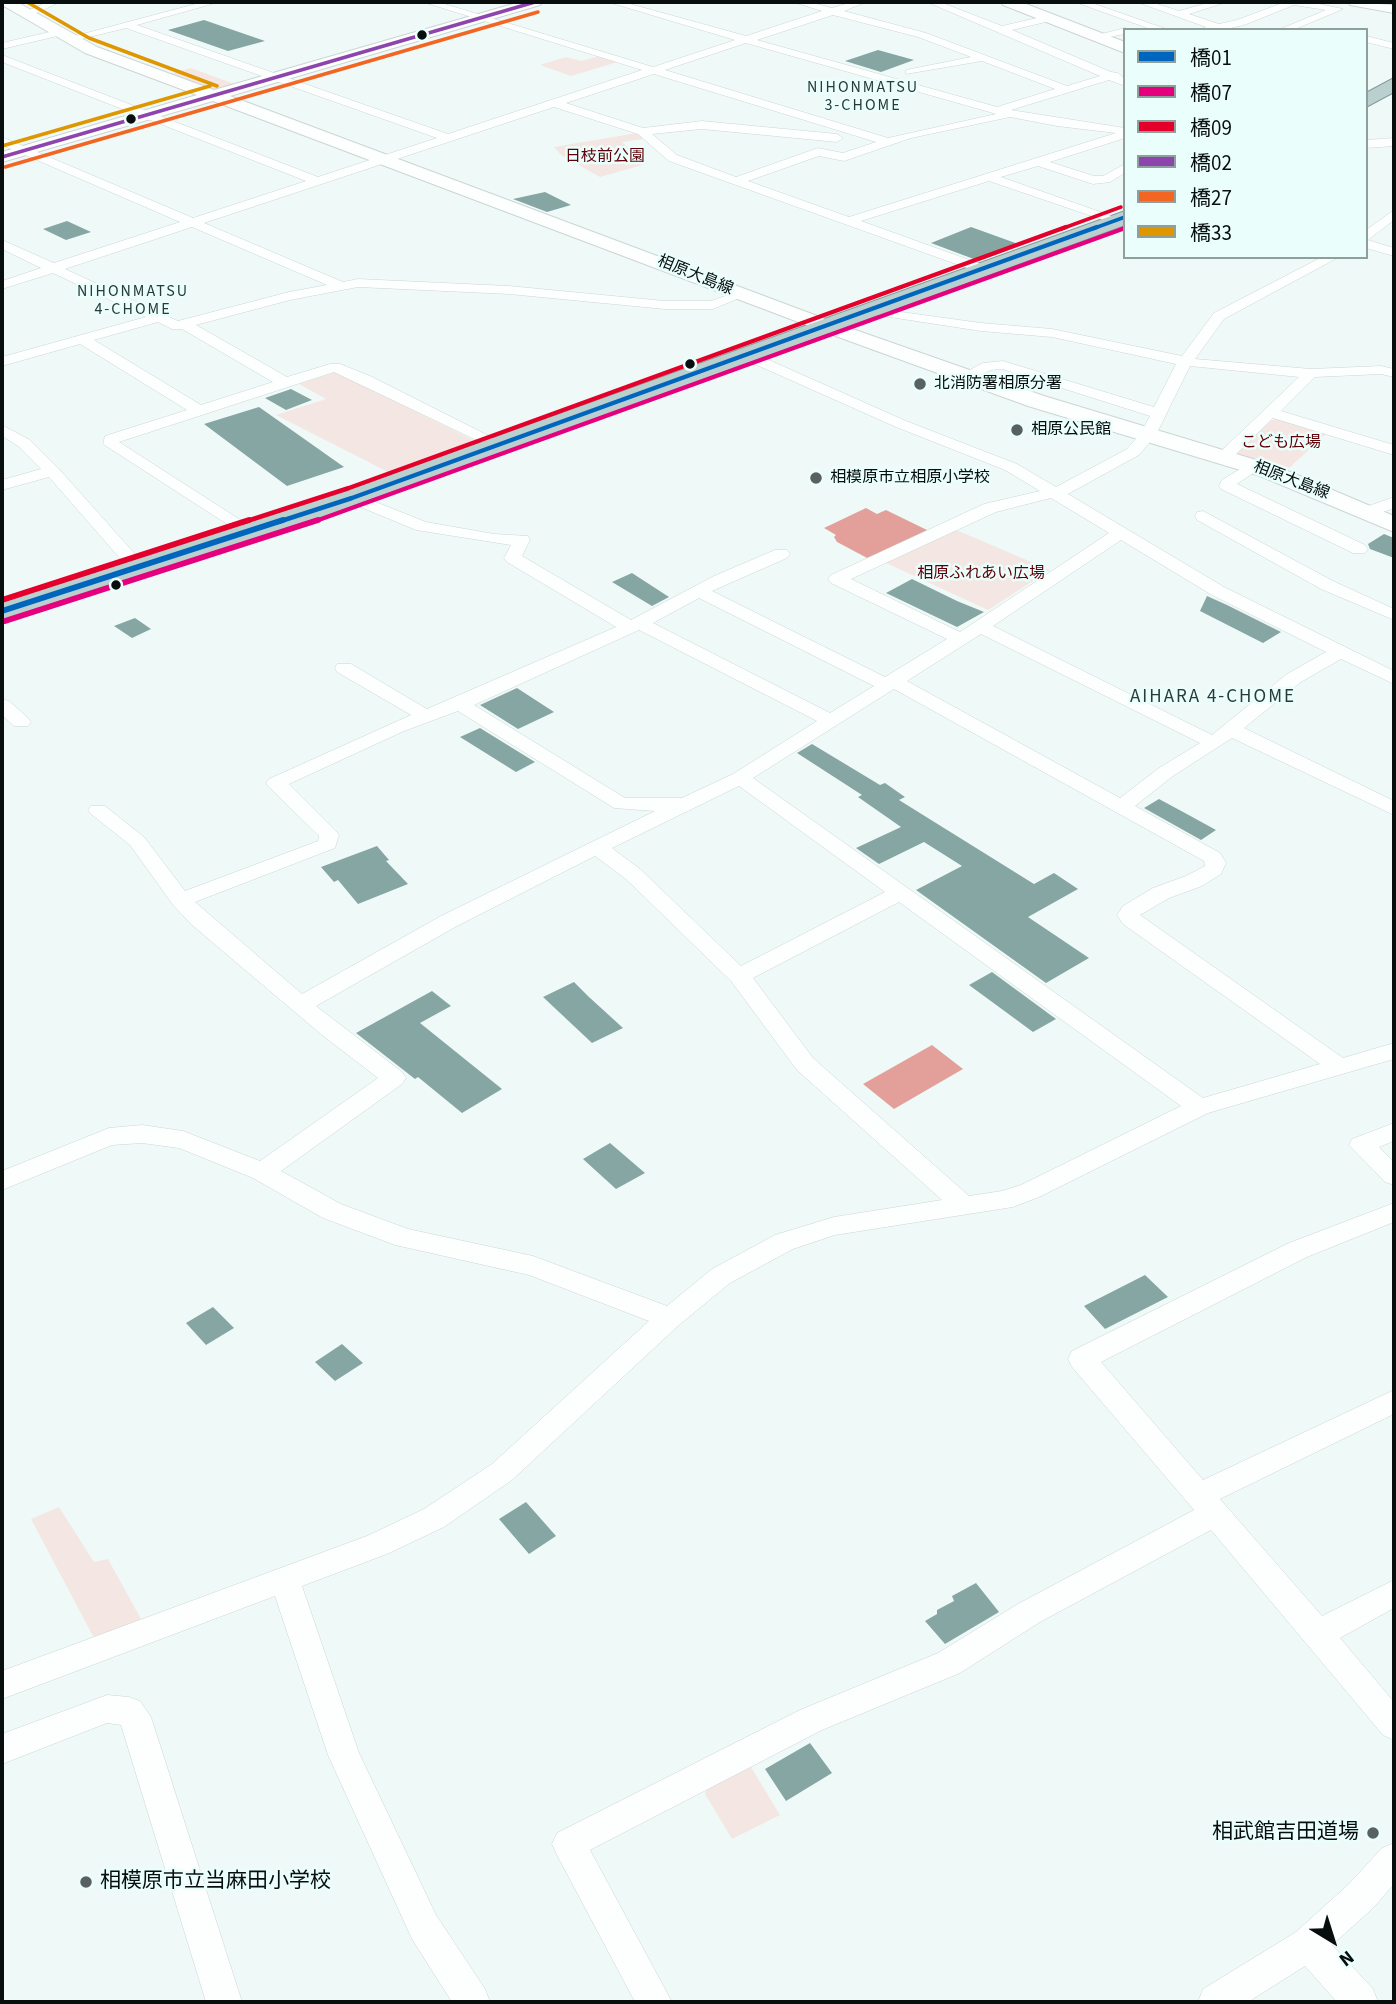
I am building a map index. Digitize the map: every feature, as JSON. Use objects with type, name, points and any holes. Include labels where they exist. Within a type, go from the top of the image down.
[{"type":"highway","points":[[1368,100],[1394,84]]},
{"type":"highway","points":[[2,611],[352,498],[1121,218]]},
{"type":"street","name":"相原大島線","points":[[7,2],[84,48],[825,326],[967,377],[1253,466],[1303,484],[1394,525]]},
{"type":"street","points":[[26,14],[55,2]]},
{"type":"street","points":[[2,46],[128,25],[214,2]]},
{"type":"street","points":[[428,2],[886,141]]},
{"type":"street","points":[[2,157],[535,2]]},
{"type":"street","points":[[613,2],[997,111],[1057,123],[1105,127],[1123,132]]},
{"type":"street","points":[[798,2],[922,35],[1067,90]]},
{"type":"street","points":[[2,285],[859,2]]},
{"type":"street","points":[[932,2],[1002,29],[1123,82]]},
{"type":"street","points":[[1007,2],[1123,47]]},
{"type":"street","points":[[1080,2],[1159,27]]},
{"type":"street","points":[[1142,2],[1182,13],[1217,27]]},
{"type":"street","points":[[1182,13],[1214,2]]},
{"type":"street","points":[[1270,2],[1338,9],[1289,28]]},
{"type":"street","points":[[1355,2],[1394,9]]},
{"type":"street","points":[[1213,28],[1245,21],[1290,3]]},
{"type":"street","points":[[976,36],[1050,18]]},
{"type":"street","points":[[1245,21],[1298,25]]},
{"type":"street","points":[[128,25],[448,138]]},
{"type":"street","points":[[922,35],[936,30],[964,39]]},
{"type":"street","points":[[1099,36],[1123,31]]},
{"type":"street","points":[[1368,40],[1394,46]]},
{"type":"street","points":[[2,58],[317,181]]},
{"type":"street","points":[[910,72],[984,58]]},
{"type":"street","points":[[997,111],[1123,73]]},
{"type":"street","points":[[554,103],[642,132],[673,158],[981,269]]},
{"type":"street","points":[[735,181],[818,152],[844,157],[870,146],[930,130],[1015,115]]},
{"type":"street","points":[[642,132],[702,125],[813,134],[870,146]]},
{"type":"street","points":[[846,222],[1123,134]]},
{"type":"street","points":[[2,141],[341,286]]},
{"type":"street","points":[[1368,144],[1394,142]]},
{"type":"street","points":[[1072,151],[1098,160]]},
{"type":"street","points":[[1039,162],[1093,180],[1106,178],[1120,168]]},
{"type":"street","points":[[989,177],[1121,218]]},
{"type":"street","points":[[1368,235],[1394,214]]},
{"type":"street","points":[[2,244],[173,326],[186,325],[289,296],[358,283],[509,290],[665,305],[713,305],[742,294]]},
{"type":"street","points":[[1368,245],[1394,253]]},
{"type":"street","points":[[959,638],[837,579],[990,508],[1076,484],[1133,452],[1148,435],[1184,363],[1219,316],[1329,259]]},
{"type":"street","points":[[870,310],[981,327],[1052,333],[1184,363],[1311,373],[1381,370],[1394,373]]},
{"type":"street","points":[[2,362],[157,318]]},
{"type":"street","points":[[186,325],[286,383]]},
{"type":"street","points":[[81,339],[198,410]]},
{"type":"street","points":[[746,355],[901,424],[994,459],[1218,591],[1394,678]]},
{"type":"street","points":[[967,377],[998,364],[1160,414]]},
{"type":"street","points":[[247,532],[110,442],[117,435],[331,368],[343,368],[497,444]]},
{"type":"street","points":[[1224,457],[1272,414],[1311,373]]},
{"type":"street","points":[[1272,414],[1394,450]]},
{"type":"street","points":[[2,430],[24,443],[52,471],[137,567]]},
{"type":"street","points":[[1253,466],[1227,486],[1359,548]]},
{"type":"street","points":[[2,485],[52,471]]},
{"type":"street","points":[[352,498],[422,526],[494,539],[522,540],[513,558],[634,625],[828,720]]},
{"type":"street","points":[[1368,512],[1394,502]]},
{"type":"street","points":[[1203,516],[1327,585],[1394,615]]},
{"type":"street","points":[[301,1005],[449,921],[596,846],[740,778],[1120,533]]},
{"type":"street","points":[[181,900],[323,847],[330,839],[276,783],[425,716],[460,704],[781,554]]},
{"type":"street","points":[[698,591],[889,682],[1213,857],[1216,863],[1214,869],[1194,881],[1161,893],[1130,911],[1128,915],[1339,1066]]},
{"type":"street","points":[[978,626],[1214,743]]},
{"type":"street","points":[[1121,807],[1166,772],[1232,730],[1294,678],[1341,651]]},
{"type":"street","points":[[344,668],[425,716]]},
{"type":"street","points":[[460,704],[621,804],[665,804],[708,792]]},
{"type":"street","points":[[2,705],[21,722]]},
{"type":"street","points":[[1232,730],[1394,809]]},
{"type":"street","points":[[740,778],[1199,1107]]},
{"type":"street","points":[[98,810],[137,841],[181,900],[242,958],[269,977],[340,1039],[394,1078],[262,1172]]},
{"type":"street","points":[[596,846],[633,874],[739,976],[805,1065],[963,1205]]},
{"type":"street","points":[[739,976],[902,892]]},
{"type":"street","points":[[2,1685],[407,1532],[475,1492],[502,1472],[670,1318],[721,1276],[784,1242],[834,1226],[1004,1199],[1030,1191],[1199,1107],[1394,1051]]},
{"type":"street","points":[[1394,1130],[1361,1145],[1394,1176]]},
{"type":"street","points":[[2,1181],[109,1137],[142,1134],[184,1140],[262,1172],[332,1212],[404,1238],[533,1266],[670,1318]]},
{"type":"street","points":[[1394,1212],[1277,1260],[1082,1359],[1394,1724]]},
{"type":"street","points":[[654,2002],[569,1844],[811,1720],[949,1663],[1206,1504],[1394,1401]]},
{"type":"street","points":[[284,1580],[344,1755],[424,1927],[472,2002]]},
{"type":"street","points":[[1318,1634],[1394,1593]]},
{"type":"street","points":[[2,1749],[107,1709],[129,1711],[135,1717],[224,2002]]},
{"type":"street","points":[[1216,2002],[1308,1944],[1361,1895],[1394,1859]]},
{"type":"street","points":[[1308,1944],[1360,2002]]},
{"type":"green space","points":[[603,55],[621,61],[571,76],[540,65],[566,57],[581,61]]},
{"type":"green space","points":[[191,68],[237,85],[214,91],[168,74]]},
{"type":"green space","name":"日枝前公園","points":[[637,133],[644,139],[622,142],[646,164],[600,177],[561,155],[554,147]]},
{"type":"green space","points":[[339,373],[477,442],[475,446],[394,475],[276,415],[326,399],[299,384]]},
{"type":"green space","name":"こども広場","points":[[1280,419],[1326,434],[1289,468],[1240,455],[1236,451],[1272,420]]},
{"type":"green space","name":"相原ふれあい広場","points":[[954,529],[1050,570],[988,610],[884,562]]},
{"type":"green space","points":[[59,1507],[94,1562],[108,1559],[141,1619],[94,1638],[31,1519]]},
{"type":"green space","points":[[748,1762],[780,1815],[732,1839],[705,1794],[710,1781]]},
{"type":"shaded area","points":[[866,508],[877,514],[886,510],[929,531],[869,559],[837,542],[834,537],[836,535],[824,528]]},
{"type":"shaded area","points":[[932,1045],[963,1069],[894,1109],[863,1084]]},
{"type":"building","points":[[204,20],[265,41],[228,51],[168,30]]},
{"type":"building","points":[[878,50],[914,60],[881,72],[845,61]]},
{"type":"building","points":[[545,192],[571,205],[547,212],[513,199]]},
{"type":"building","points":[[67,221],[91,232],[66,240],[43,229]]},
{"type":"building","points":[[971,227],[1021,245],[979,261],[931,243]]},
{"type":"building","points":[[291,389],[312,400],[286,410],[265,398]]},
{"type":"building","points":[[259,407],[344,467],[287,486],[204,424]]},
{"type":"building","points":[[1384,534],[1394,538],[1394,558],[1370,549],[1368,544]]},
{"type":"building","points":[[632,573],[669,597],[652,606],[612,582]]},
{"type":"building","points":[[912,579],[984,612],[957,627],[886,593]]},
{"type":"building","points":[[1207,596],[1281,632],[1263,643],[1200,611]]},
{"type":"building","points":[[135,618],[151,629],[132,638],[114,626]]},
{"type":"building","points":[[517,688],[554,712],[518,729],[480,705]]},
{"type":"building","points":[[480,728],[535,762],[516,772],[460,737]]},
{"type":"building","points":[[812,744],[880,785],[885,783],[905,797],[899,800],[1034,884],[1054,873],[1078,889],[1028,917],[1089,958],[1046,983],[916,890],[962,866],[924,842],[879,864],[856,848],[901,827],[858,797],[862,795],[797,753]]},
{"type":"building","points":[[1159,799],[1216,830],[1201,840],[1144,808]]},
{"type":"building","points":[[377,846],[389,860],[386,861],[408,884],[358,904],[338,880],[334,882],[321,867]]},
{"type":"building","points":[[992,972],[1056,1019],[1033,1032],[969,985]]},
{"type":"building","points":[[574,982],[623,1028],[592,1043],[543,997]]},
{"type":"building","points":[[432,991],[451,1006],[420,1023],[502,1089],[462,1113],[418,1077],[415,1079],[356,1033]]},
{"type":"building","points":[[610,1143],[645,1173],[616,1189],[583,1159]]},
{"type":"building","points":[[1145,1275],[1168,1297],[1105,1329],[1084,1306]]},
{"type":"building","points":[[213,1307],[234,1328],[206,1345],[186,1323]]},
{"type":"building","points":[[342,1344],[363,1363],[335,1381],[315,1362]]},
{"type":"building","points":[[526,1502],[556,1536],[529,1554],[499,1519]]},
{"type":"building","points":[[976,1583],[999,1612],[945,1644],[925,1621],[937,1614],[937,1610],[954,1601],[952,1596]]},
{"type":"building","points":[[810,1743],[832,1773],[786,1801],[765,1769]]},
{"type":"transit line","name":"橋33","points":[[27,2],[89,38],[217,86]]},
{"type":"transit line","name":"橋02","points":[[2,157],[535,2]]},
{"type":"transit line","name":"橋27","points":[[5,167],[538,12]]},
{"type":"transit line","name":"橋33","points":[[2,146],[210,86]]},
{"type":"transit line","name":"橋09","points":[[2,600],[349,488],[1121,207]]},
{"type":"transit line","name":"橋01","points":[[2,611],[352,498],[1123,218]]},
{"type":"transit line","name":"橋07","points":[[5,621],[356,508],[1123,229]]},
{"type":"place","name":"北消防署相原分署","points":[[920,384]]},
{"type":"place","name":"相原公民館","points":[[1017,430]]},
{"type":"place","name":"相模原市立相原小学校","points":[[816,478]]},
{"type":"place","name":"相武館吉田道場","points":[[1373,1833]]},
{"type":"place","name":"相模原市立当麻田小学校","points":[[86,1882]]},
{"type":"district","name":"NIHONMATSU 3-CHOME","points":[[863,97]]},
{"type":"district","name":"NIHONMATSU 4-CHOME","points":[[133,301]]},
{"type":"district","name":"AIHARA 4-CHOME","points":[[1213,698]]}]
